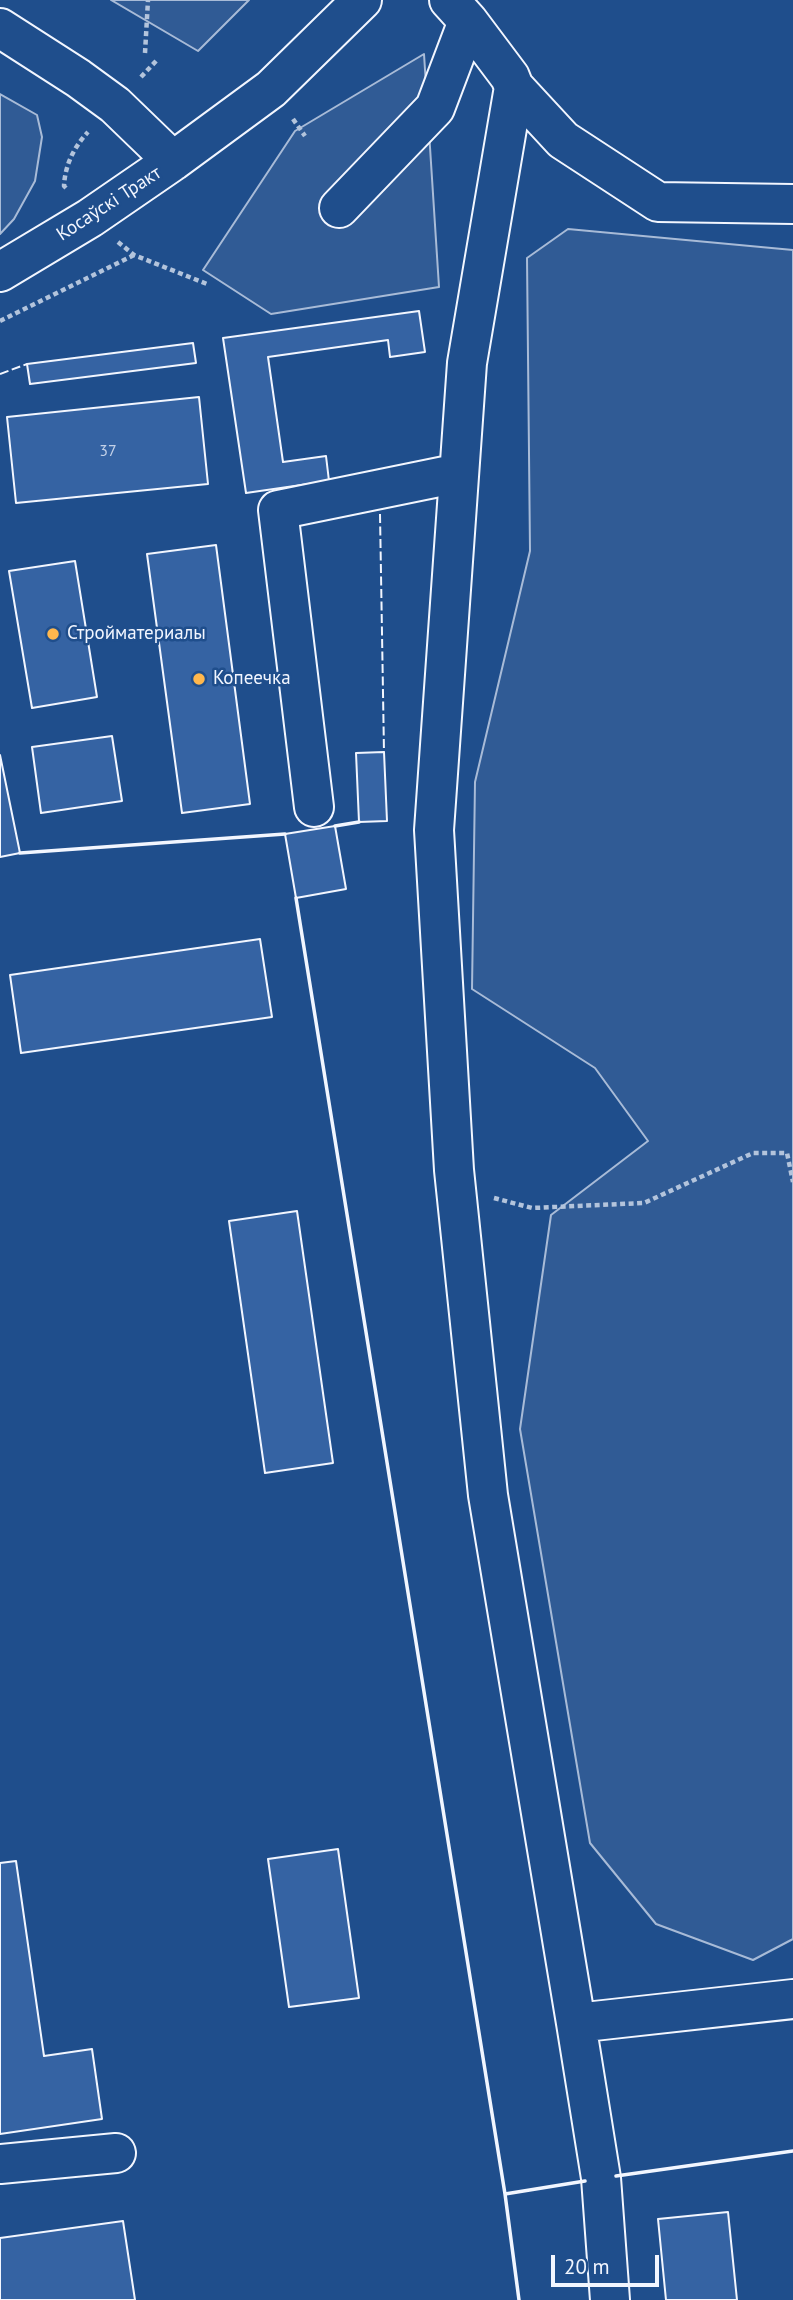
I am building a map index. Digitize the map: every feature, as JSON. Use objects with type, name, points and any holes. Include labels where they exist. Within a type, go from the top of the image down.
[{"type":"main road","points":[[173,161],[271,89],[362,0]]},
{"type":"main road","points":[[459,10],[510,77],[514,88],[563,140],[659,202],[793,204]]},
{"type":"main road","points":[[339,208],[435,108],[459,10]]},
{"type":"main road","name":"Косаўскі Тракт","points":[[0,28],[115,105],[173,161],[90,218],[0,272]]},
{"type":"main road","points":[[514,88],[467,363],[435,830],[456,1188],[488,1495],[601,2178],[610,2300]]},
{"type":"main road","points":[[314,807],[278,510],[459,473]]},
{"type":"main road","points":[[576,2023],[793,1999]]},
{"type":"main road","points":[[0,2164],[116,2153]]},
{"type":"path","points":[[145,53],[148,0]]},
{"type":"path","points":[[0,321],[134,254]]},
{"type":"path","points":[[456,1188],[532,1208],[644,1203],[752,1153],[787,1153],[793,1182]]},
{"type":"shaded area","points":[[111,0],[249,0],[198,51]]},
{"type":"shaded area","points":[[424,54],[439,287],[271,314],[203,270],[295,131]]},
{"type":"shaded area","points":[[0,94],[37,115],[42,137],[35,181],[14,219],[0,234]]},
{"type":"shaded area","points":[[568,229],[793,250],[793,1939],[753,1960],[656,1924],[590,1843],[520,1429],[551,1215],[648,1141],[595,1068],[472,989],[475,782],[530,551],[527,258]]},
{"type":"building","points":[[419,311],[425,352],[390,357],[388,340],[268,357],[283,462],[326,456],[329,481],[246,493],[223,338]]},
{"type":"building","points":[[193,343],[196,363],[30,384],[27,364]]},
{"type":"building","points":[[199,397],[208,484],[16,503],[7,417]]},
{"type":"building","name":"Копеечка","points":[[216,545],[250,804],[182,813],[147,554]]},
{"type":"building","name":"Стройматериалы","points":[[75,561],[97,697],[32,708],[9,571]]},
{"type":"building","points":[[112,736],[122,801],[41,813],[32,747]]},
{"type":"building","points":[[384,752],[387,821],[359,822],[356,753]]},
{"type":"building","points":[[0,755],[20,853],[0,857]]},
{"type":"building","points":[[335,826],[346,889],[296,898],[285,834]]},
{"type":"building","points":[[260,939],[272,1017],[21,1053],[10,975]]},
{"type":"building","points":[[297,1211],[333,1463],[265,1473],[229,1221]]},
{"type":"building","points":[[338,1849],[359,1998],[289,2007],[268,1859]]},
{"type":"building","points":[[16,1861],[44,2056],[92,2049],[102,2119],[0,2134],[0,1863]]},
{"type":"building","points":[[728,2212],[737,2300],[666,2300],[658,2219]]},
{"type":"building","points":[[123,2221],[135,2300],[0,2300],[0,2238]]},
{"type":"fence","points":[[0,374],[27,364]]},
{"type":"fence","points":[[380,514],[384,752]]},
{"type":"wall","points":[[335,826],[359,822]]},
{"type":"wall","points":[[20,853],[285,834]]},
{"type":"wall","points":[[296,898],[505,2194],[585,2181]]},
{"type":"wall","points":[[616,2176],[793,2151]]},
{"type":"wall","points":[[505,2194],[519,2300]]},
{"type":"place","name":"Стройматериалы","points":[[53,634]]},
{"type":"place","name":"Копеечка","points":[[199,679]]}]
